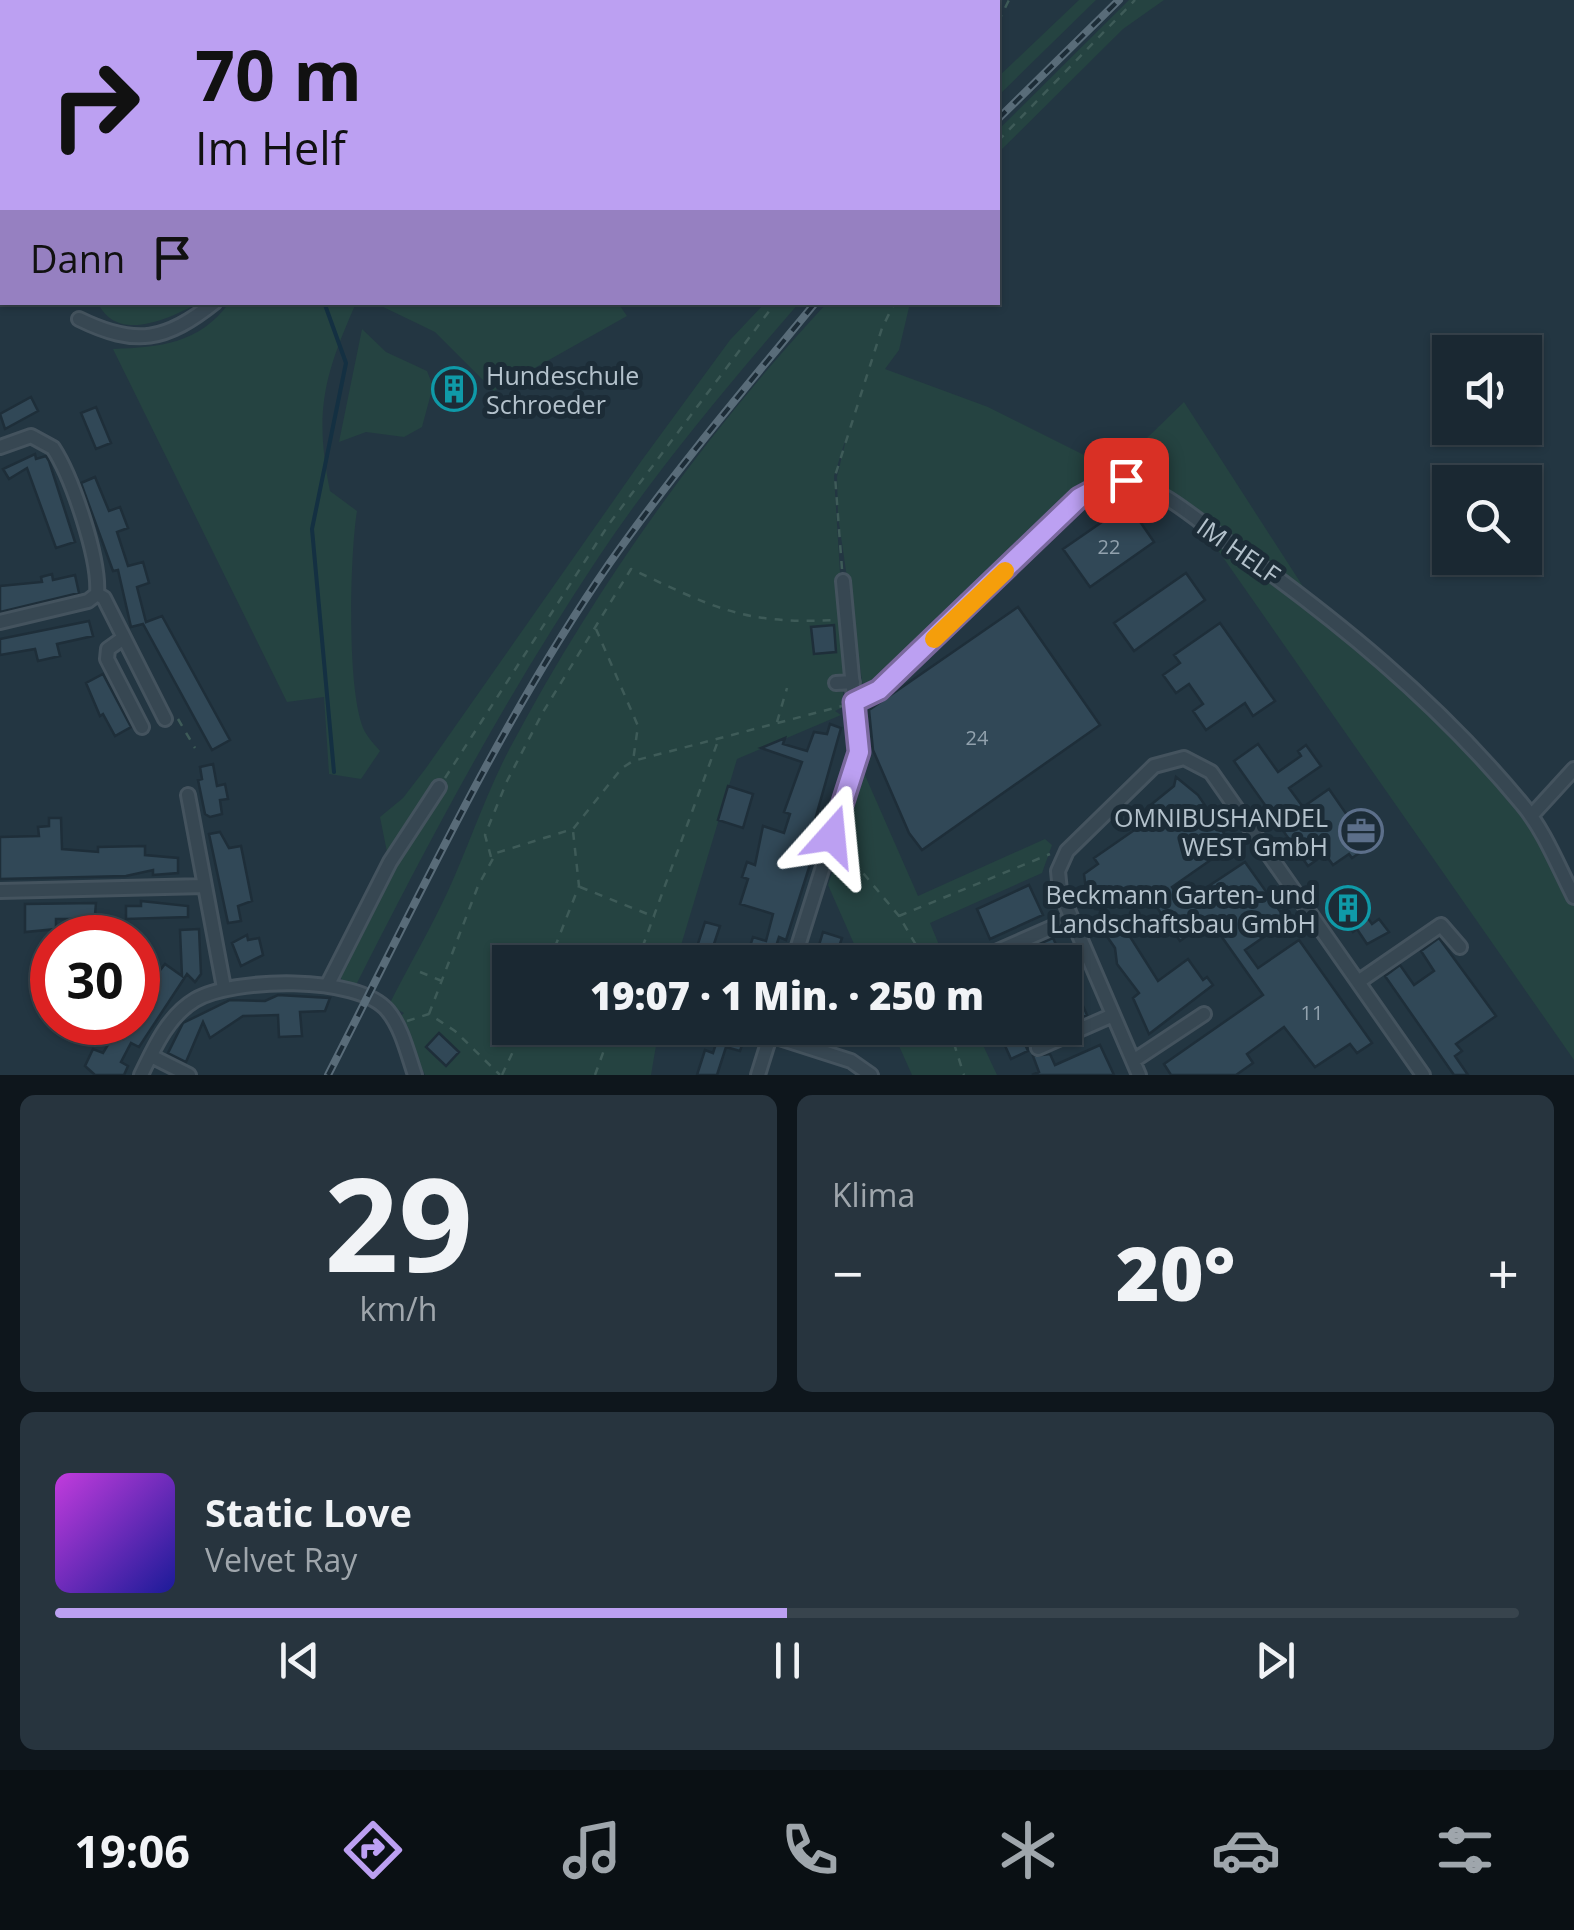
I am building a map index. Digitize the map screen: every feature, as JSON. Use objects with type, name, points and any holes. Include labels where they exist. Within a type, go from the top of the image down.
[{"type":"street","points":[[79,319],[126,339],[160,334],[192,320],[212,305]]},
{"type":"street","points":[[0,446],[31,436],[53,448],[88,540],[97,594]]},
{"type":"street","name":"IM HELF","points":[[854,702],[879,690],[1079,498],[1109,482],[1126,480],[1159,495],[1341,626],[1468,741],[1532,816],[1574,897]]},
{"type":"street","points":[[798,945],[859,752],[844,581]]},
{"type":"street","points":[[0,622],[58,610],[97,594]]},
{"type":"street","points":[[97,594],[104,598],[166,719]]},
{"type":"street","points":[[122,639],[108,649],[107,659],[142,726]]},
{"type":"street","points":[[836,683],[853,682]]},
{"type":"street","points":[[1204,1014],[1136,1068],[1060,892],[1058,871],[1067,851],[1154,766],[1184,758],[1200,763],[1423,1075]]},
{"type":"street","points":[[1532,816],[1574,769]]},
{"type":"street","points":[[328,984],[390,862],[438,787]]},
{"type":"street","points":[[188,796],[224,988]]},
{"type":"street","points":[[0,891],[205,886]]},
{"type":"street","points":[[1014,945],[1072,919]]},
{"type":"street","points":[[1358,982],[1441,925],[1460,947]]},
{"type":"street","points":[[141,1075],[179,1013],[193,1001],[224,988],[328,984],[376,1001],[396,1024],[416,1075]]},
{"type":"street","points":[[1038,1048],[1113,1015]]},
{"type":"street","points":[[758,1075],[767,1045]]},
{"type":"street","points":[[810,1045],[851,1060],[871,1075]]},
{"type":"street","points":[[150,1056],[189,1075]]},
{"type":"path","points":[[1000,138],[1135,0]]},
{"type":"path","points":[[438,787],[609,524],[774,305]]},
{"type":"path","points":[[844,581],[835,476],[876,344],[894,305]]},
{"type":"path","points":[[492,858],[486,835],[508,780],[631,569],[729,614],[782,622],[847,619]]},
{"type":"path","points":[[595,628],[638,726],[632,761]]},
{"type":"path","points":[[778,724],[788,688]]},
{"type":"path","points":[[429,1014],[492,858],[502,850],[573,829],[632,761],[854,702]]},
{"type":"path","points":[[643,945],[718,740]]},
{"type":"path","points":[[556,945],[579,886],[573,829]]},
{"type":"path","points":[[832,836],[899,916],[916,945]]},
{"type":"path","points":[[899,916],[1022,863],[1067,851]]},
{"type":"path","points":[[579,886],[654,917]]},
{"type":"path","points":[[420,972],[442,981]]},
{"type":"path","points":[[396,1024],[429,1014]]},
{"type":"path","points":[[429,1014],[455,1032],[501,1075],[516,1045]]},
{"type":"path","points":[[595,1075],[606,1045]]},
{"type":"path","points":[[954,1045],[964,1075]]},
{"type":"green space","points":[[1079,0],[1096,0],[1000,94],[1000,75]]},
{"type":"green space","points":[[1129,0],[1164,0],[1123,29],[1000,151],[1000,128]]},
{"type":"green space","points":[[100,305],[194,305],[145,324],[118,322]]},
{"type":"green space","points":[[227,305],[355,305],[329,373],[323,438],[330,491],[357,511],[351,590],[352,658],[359,714],[365,732],[380,751],[361,779],[329,774],[324,697],[287,702],[113,349],[177,341],[217,317]]},
{"type":"green space","points":[[379,305],[619,305],[627,316],[494,391],[435,332]]},
{"type":"green space","points":[[763,305],[797,305],[694,428],[598,558],[470,769],[355,987],[342,980],[336,968],[388,857],[380,817],[403,798],[426,768],[730,340]]},
{"type":"green space","points":[[825,305],[910,305],[899,350],[885,369],[988,407],[1114,470],[1184,402],[1313,602],[1398,673],[1531,817],[1574,900],[1574,1060],[1192,513],[1160,490],[1107,479],[897,671],[864,694],[838,516],[837,477],[847,435],[834,476],[843,621],[843,707],[835,711],[841,715],[737,759],[681,945],[492,945],[492,1045],[656,1045],[651,1075],[425,1075],[400,1017],[404,1013],[389,1005],[448,891],[511,746],[544,686],[616,570],[737,406]]},
{"type":"green space","name":"Hundeschule Schroeder","points":[[362,329],[386,352],[427,371],[433,386],[422,427],[404,437],[366,432],[339,442]]},
{"type":"green space","points":[[864,773],[918,896],[1045,839],[1052,845],[1042,873],[930,923],[939,945],[854,945],[828,885]]},
{"type":"green space","points":[[899,1045],[983,1045],[997,1075],[912,1075]]},
{"type":"building","points":[[31,397],[38,411],[5,429],[0,414]]},
{"type":"building","points":[[96,407],[111,443],[96,449],[81,413]]},
{"type":"building","points":[[35,454],[36,459],[46,456],[49,461],[75,542],[56,548],[27,468],[9,479],[3,469]]},
{"type":"building","points":[[95,477],[109,511],[120,507],[128,528],[117,532],[128,566],[143,562],[149,583],[137,587],[146,622],[162,616],[230,740],[212,750],[143,624],[131,627],[118,570],[113,571],[81,483]]},
{"type":"building","points":[[1128,504],[1154,542],[1090,587],[1063,549]]},
{"type":"building","points":[[1186,573],[1205,600],[1134,651],[1114,623]]},
{"type":"building","points":[[52,574],[53,580],[75,575],[79,593],[0,612],[0,586],[42,582],[41,577]]},
{"type":"building","points":[[1018,607],[1100,725],[922,850],[909,833],[873,750],[869,710]]},
{"type":"building","points":[[89,621],[93,636],[57,644],[60,656],[38,661],[35,649],[0,655],[0,639]]},
{"type":"building","points":[[1220,623],[1275,701],[1253,716],[1245,703],[1206,730],[1193,711],[1203,704],[1189,684],[1176,693],[1163,675],[1180,663],[1174,655]]},
{"type":"building","points":[[834,625],[836,652],[814,654],[811,627]]},
{"type":"building","points":[[103,674],[131,727],[115,736],[103,714],[100,716],[86,683]]},
{"type":"building","points":[[830,724],[841,728],[813,827],[821,830],[786,940],[779,937],[776,945],[750,945],[753,937],[766,941],[773,914],[740,904],[748,879],[742,877],[747,862],[755,865],[763,826],[784,833],[790,814],[784,812],[802,762],[761,748],[785,738],[783,744],[807,751],[814,732],[827,734]]},
{"type":"building","points":[[1258,744],[1278,772],[1301,756],[1298,751],[1306,745],[1321,766],[1289,788],[1303,807],[1329,789],[1358,831],[1363,827],[1374,843],[1333,865],[1325,854],[1308,866],[1234,761]]},
{"type":"building","points":[[213,764],[217,786],[225,784],[228,799],[220,800],[222,814],[210,817],[205,814],[198,780],[202,779],[200,767]]},
{"type":"building","points":[[1176,777],[1198,795],[1232,845],[1172,887],[1183,903],[1245,862],[1287,921],[1245,950],[1258,968],[1299,940],[1372,1043],[1357,1053],[1350,1044],[1315,1067],[1284,1027],[1247,1054],[1253,1063],[1236,1075],[1171,1075],[1164,1064],[1263,995],[1219,933],[1214,936],[1205,923],[1180,941],[1145,890],[1137,896],[1132,890],[1102,910],[1095,909],[1086,890],[1084,874],[1098,864],[1094,858],[1143,824],[1137,816],[1174,786]]},
{"type":"building","points":[[728,786],[753,794],[743,828],[718,820]]},
{"type":"building","points":[[49,818],[61,818],[62,849],[98,852],[98,847],[145,846],[145,855],[178,858],[178,873],[153,875],[153,870],[126,876],[0,879],[0,837],[39,836],[38,827],[49,826]]},
{"type":"building","points":[[220,832],[229,848],[241,846],[252,901],[238,906],[241,921],[228,923],[209,834]]},
{"type":"building","points":[[1029,885],[1043,915],[990,939],[977,909]]},
{"type":"building","name":"Beckmann Garten- und Landschaftsbau GmbH","points":[[1345,886],[1372,924],[1379,919],[1389,932],[1367,944],[1357,929],[1353,932],[1329,897]]},
{"type":"building","points":[[141,901],[188,906],[188,917],[126,915],[126,906],[141,906]]},
{"type":"building","points":[[96,903],[95,915],[30,915],[30,932],[25,932],[25,904]]},
{"type":"building","points":[[705,922],[720,926],[714,945],[698,945]]},
{"type":"building","points":[[1122,924],[1158,981],[1188,959],[1203,980],[1207,977],[1213,985],[1149,1034],[1133,998],[1139,993],[1117,964],[1115,948],[1106,935]]},
{"type":"building","points":[[199,929],[201,974],[195,982],[187,974],[160,1015],[160,970],[165,964],[182,976],[180,930]]},
{"type":"building","points":[[823,932],[842,938],[840,945],[819,945]]},
{"type":"building","points":[[247,935],[248,940],[259,938],[263,955],[241,966],[232,943]]},
{"type":"building","points":[[1053,938],[1056,945],[1037,945]]},
{"type":"building","points":[[1439,938],[1496,1016],[1456,1044],[1462,1051],[1455,1056],[1468,1075],[1454,1075],[1385,976],[1400,965],[1414,985],[1434,971],[1421,951]]},
{"type":"building","points":[[278,995],[330,998],[325,1011],[300,1012],[302,1036],[279,1037],[278,1015],[243,1016],[210,1038],[203,1022],[186,1062],[168,1053],[183,1023],[230,1000],[265,1001]]},
{"type":"building","points":[[439,1033],[459,1052],[446,1066],[426,1047]]},
{"type":"building","points":[[108,1045],[130,1045],[121,1062],[128,1066],[124,1075],[95,1075],[85,1066],[93,1049],[103,1053]]},
{"type":"building","points":[[716,1045],[742,1045],[740,1051],[726,1047],[717,1075],[697,1075],[705,1050],[713,1053]]},
{"type":"building","points":[[1005,1045],[1025,1045],[1028,1051],[1011,1059]]},
{"type":"building","points":[[1100,1045],[1114,1075],[1032,1075],[1039,1072],[1033,1056],[1050,1054],[1055,1065]]},
{"type":"waterway","points":[[325,305],[346,363],[312,529],[334,772]]},
{"type":"railway","points":[[1000,117],[1119,0]]},
{"type":"railway","points":[[328,1075],[460,815],[569,625],[658,497],[814,305]]},
{"type":"slow traffic","points":[[934,639],[1005,571]]},
{"type":"place","name":"Hundeschule Schroeder","points":[[454,389]]},
{"type":"place","name":"OMNIBUSHANDEL WEST GmbH","points":[[1361,831]]},
{"type":"place","name":"Beckmann Garten- und Landschaftsbau GmbH","points":[[1348,908]]},
{"type":"route","points":[[832,836],[859,752],[854,702],[879,690],[1079,498],[1109,482],[1126,480]]}]
